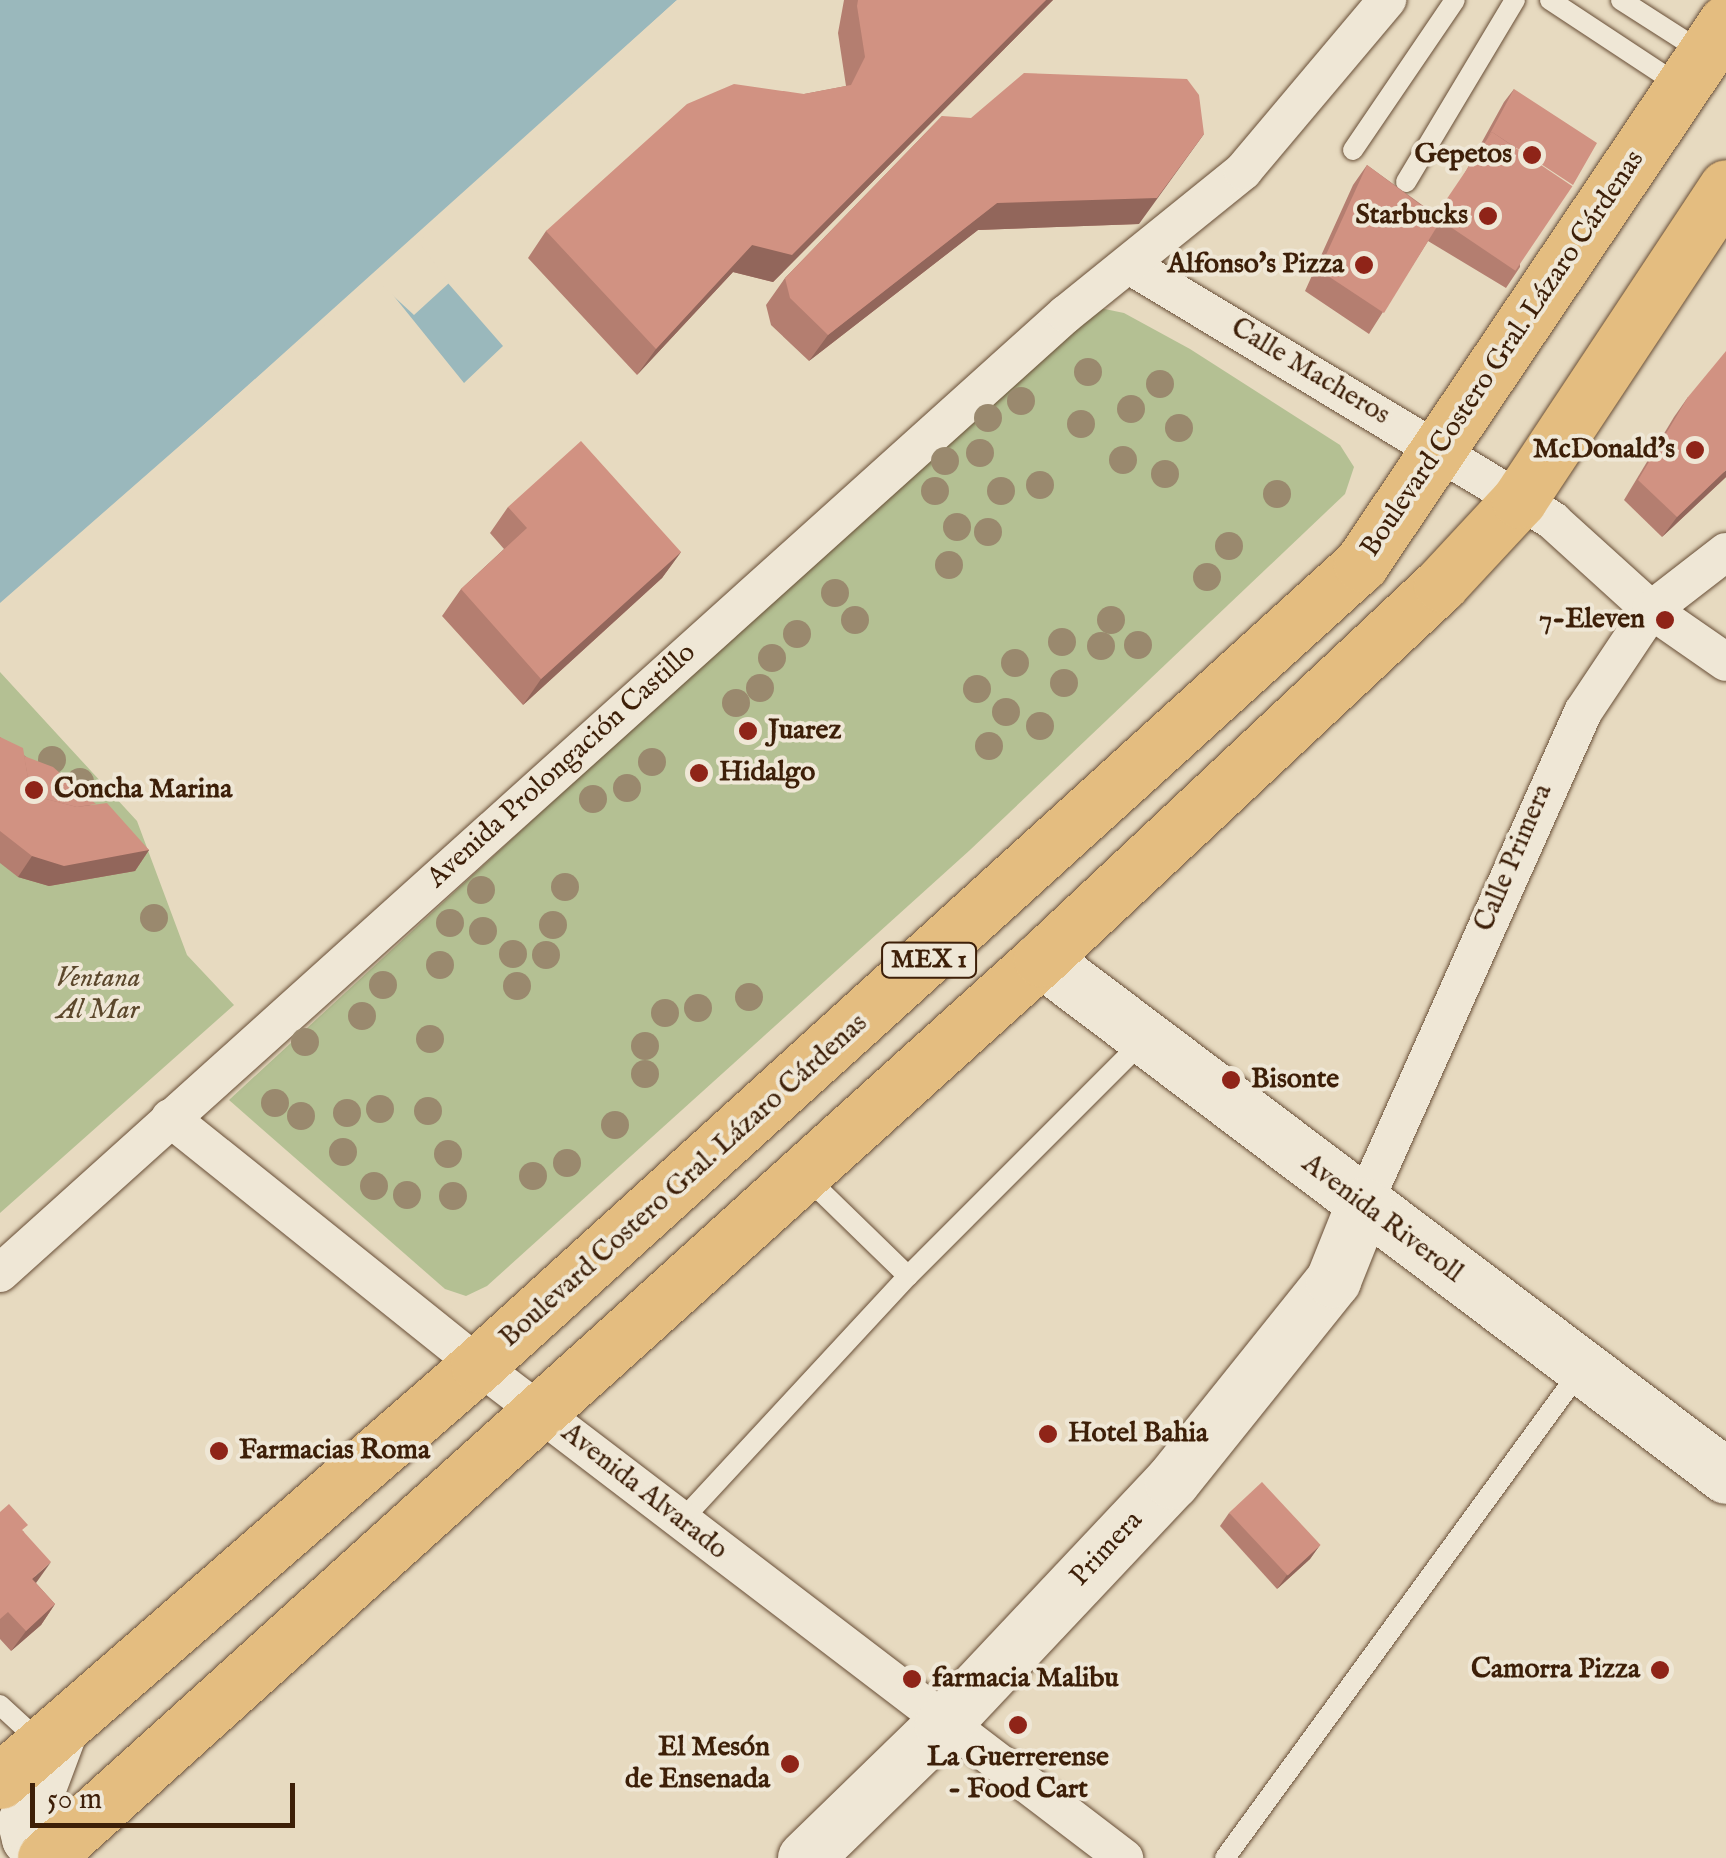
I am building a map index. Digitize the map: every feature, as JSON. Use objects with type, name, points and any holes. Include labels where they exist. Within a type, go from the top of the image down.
[{"type":"highway","name":"Boulevard Costero Gral. Lázaro Cárdenas","points":[[0,1780],[478,1365],[1361,564],[1705,55]]},
{"type":"highway","name":"MEX 1","points":[[46,1858],[538,1409],[1041,959],[1442,584],[1518,500],[1726,187]]},
{"type":"main road","name":"Avenida Riveroll","points":[[1041,959],[1726,1476]]},
{"type":"main road","name":"Primera","points":[[805,1858],[942,1725],[1172,1481],[1262,1374],[1333,1280],[1363,1205]]},
{"type":"main road","points":[[46,1858],[25,1822],[52,1736]]},
{"type":"street","name":"Avenida Prolongación Castillo","points":[[0,1272],[1066,314],[1243,172],[1387,0]]},
{"type":"street","name":"Calle Macheros","points":[[1130,266],[1441,449],[1553,521],[1651,610],[1726,662]]},
{"type":"street","name":"Calle Primera","points":[[1363,1205],[1552,769],[1651,610],[1726,552]]},
{"type":"street","name":"Avenida Alvarado","points":[[170,1118],[478,1365],[942,1725],[1124,1858]]},
{"type":"lane","points":[[1353,150],[1454,0]]},
{"type":"lane","points":[[1406,182],[1514,0]]},
{"type":"lane","points":[[1550,0],[1705,55]]},
{"type":"lane","points":[[1626,3],[1705,55]]},
{"type":"lane","points":[[681,1521],[908,1276],[1144,1040]]},
{"type":"lane","points":[[802,1173],[908,1276]]},
{"type":"lane","points":[[1225,1858],[1581,1369]]},
{"type":"lane","points":[[0,1705],[52,1736]]},
{"type":"green space","points":[[1100,308],[1124,313],[1190,349],[1340,445],[1354,467],[1345,494],[970,850],[487,1286],[466,1296],[445,1289],[229,1100],[1072,322]]},
{"type":"green space","name":"Ventana Al Mar","points":[[0,672],[137,821],[187,955],[234,1005],[0,1213]]},
{"type":"water","points":[[0,0],[677,0],[412,242],[503,346],[464,383],[376,274],[0,603]]},
{"type":"pier","points":[[677,0],[667,16],[419,242],[449,283],[414,315],[376,280],[0,608]]},
{"type":"building","points":[[858,0],[1046,0],[792,255],[752,245],[656,349],[546,231],[687,104],[734,84],[804,94],[851,85],[865,57]]},
{"type":"building","points":[[1024,73],[1187,79],[1199,95],[1204,134],[1157,198],[997,203],[828,335],[790,298],[785,278],[942,116],[971,118]]},
{"type":"building","points":[[1514,89],[1597,143],[1573,185],[1492,132],[1487,139]]},
{"type":"building","points":[[1492,132],[1572,186],[1515,271],[1435,217]]},
{"type":"building","name":"Alfonso's Pizza","points":[[1367,165],[1441,220],[1384,313],[1319,270]]},
{"type":"building","points":[[1726,351],[1726,470],[1677,517],[1638,480],[1688,397]]},
{"type":"building","points":[[581,441],[681,552],[541,679],[461,589],[527,528],[508,507]]},
{"type":"building","points":[[0,737],[23,748],[28,778],[46,799],[77,807],[107,803],[149,850],[64,866],[32,856],[0,831]]},
{"type":"building","points":[[24,756],[53,767],[96,804],[77,807],[46,799],[28,778]]},
{"type":"building","points":[[1262,1482],[1321,1545],[1288,1576],[1229,1513]]},
{"type":"building","points":[[9,1504],[28,1525],[22,1530],[51,1562],[32,1579],[55,1604],[26,1631],[8,1612],[0,1619],[0,1512]]},
{"type":"place","name":"Gepetos","points":[[1532,155]]},
{"type":"place","name":"Starbucks","points":[[1488,216]]},
{"type":"place","name":"Alfonso's Pizza","points":[[1364,265]]},
{"type":"place","name":"McDonald's","points":[[1695,450]]},
{"type":"place","name":"7-Eleven","points":[[1665,620]]},
{"type":"place","name":"Juarez","points":[[748,731]]},
{"type":"place","name":"Hidalgo","points":[[699,773]]},
{"type":"place","name":"Concha Marina","points":[[34,790]]},
{"type":"place","name":"Bisonte","points":[[1231,1080]]},
{"type":"place","name":"Hotel Bahia","points":[[1048,1434]]},
{"type":"place","name":"Farmacias Roma","points":[[219,1451]]},
{"type":"place","name":"Camorra Pizza","points":[[1660,1670]]},
{"type":"place","name":"farmacia Malibu","points":[[912,1679]]},
{"type":"place","name":"La Guerrerense - Food Cart","points":[[1018,1725]]},
{"type":"place","name":"El Mesón de Ensenada","points":[[790,1764]]}]
